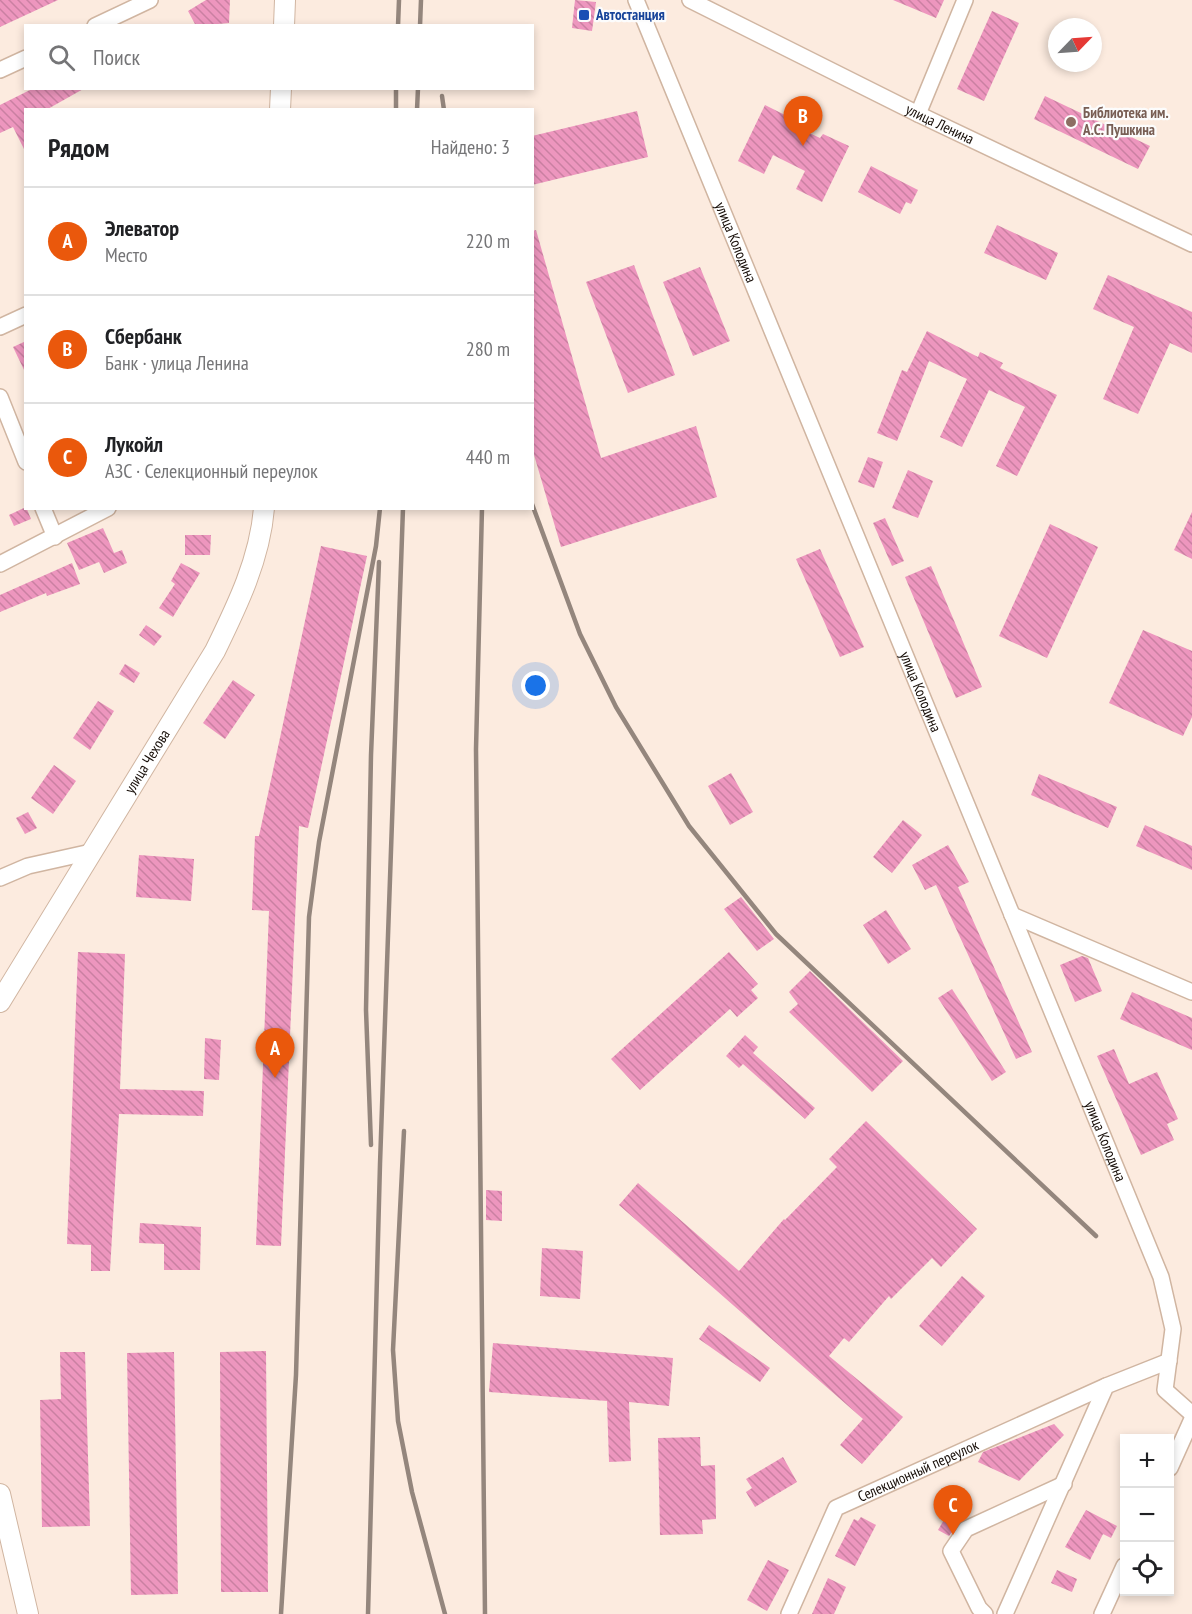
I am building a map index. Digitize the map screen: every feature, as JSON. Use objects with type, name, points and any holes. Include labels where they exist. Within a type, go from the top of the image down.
[{"type":"main road","points":[[284,24],[285,0]]},
{"type":"main road","points":[[280,108],[281,90]]},
{"type":"main road","name":"улица Чехова","points":[[0,1002],[220,640],[253,565],[264,510]]},
{"type":"main road","points":[[0,1495],[28,1614]]},
{"type":"street","points":[[99,24],[150,0]]},
{"type":"street","name":"улица Колодина","points":[[636,0],[1161,1277],[1173,1329],[1164,1390],[1192,1414]]},
{"type":"street","name":"улица Ленина","points":[[690,0],[918,114],[1192,244]]},
{"type":"street","points":[[918,114],[965,0]]},
{"type":"street","points":[[0,70],[24,59]]},
{"type":"street","points":[[0,327],[24,316]]},
{"type":"street","points":[[0,397],[24,457]]},
{"type":"street","points":[[45,510],[55,537]]},
{"type":"street","points":[[0,564],[104,510]]},
{"type":"street","points":[[0,878],[28,866],[91,852]]},
{"type":"street","points":[[1012,915],[1192,992]]},
{"type":"street","name":"Селекционный переулок","points":[[789,1614],[836,1508],[1106,1386],[1169,1361]]},
{"type":"street","points":[[1005,1614],[1106,1386]]},
{"type":"street","points":[[1174,1459],[1192,1419]]},
{"type":"street","points":[[985,1614],[979,1608],[951,1551],[966,1529],[1064,1484]]},
{"type":"street","points":[[1102,1614],[1120,1576]]},
{"type":"building","points":[[0,0],[58,0],[0,27]]},
{"type":"building","points":[[206,0],[230,0],[229,23],[195,24],[188,11]]},
{"type":"building","points":[[575,0],[596,2],[592,31],[572,28]]},
{"type":"building","points":[[893,0],[944,0],[936,18]]},
{"type":"building","points":[[992,11],[1019,23],[984,101],[957,89]]},
{"type":"building","points":[[30,90],[81,90],[50,108],[24,108],[24,149],[13,127],[0,133],[0,105]]},
{"type":"building","points":[[1045,96],[1150,146],[1138,169],[1034,119]]},
{"type":"building","points":[[765,105],[791,118],[788,123],[820,138],[823,134],[849,146],[822,202],[796,189],[805,171],[773,155],[764,174],[738,161]]},
{"type":"building","points":[[637,111],[648,157],[534,185],[534,136]]},
{"type":"building","points":[[871,166],[918,190],[911,204],[906,202],[900,214],[858,192]]},
{"type":"building","points":[[997,225],[1058,253],[1046,280],[984,253]]},
{"type":"building","points":[[534,230],[536,230],[601,458],[696,426],[717,497],[561,547],[534,455]]},
{"type":"building","points":[[634,265],[675,375],[628,393],[586,282]]},
{"type":"building","points":[[700,267],[730,341],[693,356],[663,282]]},
{"type":"building","points":[[1108,275],[1192,312],[1192,353],[1170,343],[1138,414],[1103,399],[1134,327],[1093,309]]},
{"type":"building","points":[[927,331],[978,357],[980,352],[1003,363],[1000,368],[1057,395],[1017,476],[996,466],[1025,407],[989,390],[962,447],[940,437],[967,379],[929,361],[897,441],[877,433],[902,370],[907,372]]},
{"type":"building","points":[[24,342],[24,370],[13,347]]},
{"type":"building","points":[[868,457],[883,462],[874,488],[858,482]]},
{"type":"building","points":[[908,470],[933,481],[918,518],[892,508]]},
{"type":"building","points":[[24,508],[31,519],[14,526],[9,515]]},
{"type":"building","points":[[1192,512],[1192,559],[1174,550]]},
{"type":"building","points":[[885,518],[904,561],[892,566],[873,523]]},
{"type":"building","points":[[1050,524],[1098,547],[1047,658],[999,636]]},
{"type":"building","points":[[103,528],[114,553],[122,550],[127,563],[104,573],[99,562],[79,570],[67,543]]},
{"type":"building","points":[[185,535],[211,535],[210,555],[185,555]]},
{"type":"building","points":[[321,546],[367,556],[308,828],[299,826],[281,1246],[256,1245],[269,911],[252,910],[255,836],[259,836]]},
{"type":"building","points":[[820,549],[864,647],[840,657],[796,559]]},
{"type":"building","points":[[72,563],[80,584],[47,596],[46,593],[0,612],[0,595]]},
{"type":"building","points":[[181,563],[200,573],[173,617],[159,608],[175,584],[171,581]]},
{"type":"building","points":[[931,566],[982,687],[956,698],[905,577]]},
{"type":"building","points":[[146,625],[162,636],[154,646],[139,635]]},
{"type":"building","points":[[1143,630],[1192,651],[1192,717],[1183,736],[1109,703]]},
{"type":"building","points":[[125,664],[140,673],[134,683],[119,674]]},
{"type":"building","points":[[233,680],[255,695],[225,739],[203,723]]},
{"type":"building","points":[[98,701],[114,711],[90,750],[73,738]]},
{"type":"building","points":[[54,765],[76,781],[53,814],[31,798]]},
{"type":"building","points":[[731,773],[753,812],[730,825],[708,786]]},
{"type":"building","points":[[1039,774],[1117,807],[1108,828],[1031,795]]},
{"type":"building","points":[[28,812],[37,828],[25,834],[16,818]]},
{"type":"building","points":[[903,820],[922,835],[892,873],[873,857]]},
{"type":"building","points":[[1145,825],[1192,846],[1192,870],[1136,846]]},
{"type":"building","points":[[948,845],[969,882],[958,887],[1032,1052],[1016,1059],[936,885],[925,890],[912,865]]},
{"type":"building","points":[[139,855],[194,859],[191,901],[136,897]]},
{"type":"building","points":[[741,897],[774,939],[757,951],[724,909]]},
{"type":"building","points":[[886,910],[911,949],[888,964],[863,925]]},
{"type":"building","points":[[78,952],[125,954],[120,1089],[204,1091],[203,1116],[119,1114],[110,1271],[91,1271],[91,1245],[67,1244]]},
{"type":"building","points":[[729,952],[758,984],[751,990],[758,998],[737,1017],[730,1009],[640,1090],[611,1059]]},
{"type":"building","points":[[1082,956],[1088,958],[1102,991],[1075,1002],[1060,965]]},
{"type":"building","points":[[810,971],[903,1061],[872,1092],[789,1012],[798,1004],[789,992]]},
{"type":"building","points":[[952,989],[1006,1072],[992,1081],[938,998]]},
{"type":"building","points":[[1132,992],[1192,1018],[1192,1050],[1120,1019]]},
{"type":"building","points":[[745,1035],[758,1047],[753,1053],[815,1108],[805,1119],[743,1064],[739,1068],[726,1056]]},
{"type":"building","points":[[205,1038],[221,1040],[219,1080],[204,1079]]},
{"type":"building","points":[[1114,1049],[1129,1084],[1157,1072],[1178,1119],[1167,1124],[1174,1140],[1141,1155],[1097,1056]]},
{"type":"building","points":[[866,1121],[977,1229],[941,1267],[932,1258],[891,1299],[889,1296],[849,1342],[844,1338],[829,1356],[903,1417],[862,1464],[840,1445],[863,1419],[619,1205],[638,1183],[739,1271],[784,1219],[837,1167],[829,1159]]},
{"type":"building","points":[[486,1190],[502,1191],[502,1221],[486,1220]]},
{"type":"building","points":[[140,1223],[201,1227],[200,1270],[164,1270],[164,1244],[139,1243]]},
{"type":"building","points":[[542,1248],[583,1251],[580,1299],[540,1296]]},
{"type":"building","points":[[962,1276],[985,1296],[942,1346],[919,1326]]},
{"type":"building","points":[[709,1325],[770,1368],[760,1382],[699,1339]]},
{"type":"building","points":[[493,1343],[673,1358],[669,1406],[629,1402],[631,1461],[609,1462],[607,1401],[489,1392]]},
{"type":"building","points":[[266,1351],[268,1592],[221,1592],[220,1352]]},
{"type":"building","points":[[60,1352],[85,1352],[90,1526],[42,1527],[40,1400],[61,1399]]},
{"type":"building","points":[[174,1352],[178,1594],[131,1595],[127,1353]]},
{"type":"building","points":[[1054,1424],[1064,1435],[1019,1481],[978,1462],[983,1452]]},
{"type":"building","points":[[700,1437],[701,1466],[715,1465],[716,1519],[702,1520],[703,1534],[660,1535],[658,1438]]},
{"type":"building","points":[[783,1457],[797,1482],[755,1507],[746,1492],[752,1488],[746,1479]]},
{"type":"building","points":[[1086,1510],[1117,1526],[1111,1538],[1103,1534],[1090,1560],[1065,1547]]},
{"type":"building","points":[[948,1513],[961,1521],[949,1536],[938,1530]]},
{"type":"building","points":[[861,1517],[876,1525],[855,1566],[835,1556],[854,1519],[858,1521]]},
{"type":"building","points":[[768,1560],[789,1570],[767,1611],[747,1600]]},
{"type":"building","points":[[1057,1570],[1077,1579],[1072,1592],[1051,1583]]},
{"type":"building","points":[[828,1578],[846,1587],[834,1614],[812,1614]]},
{"type":"railway","points":[[398,24],[399,0]]},
{"type":"railway","points":[[420,24],[421,0]]},
{"type":"railway","points":[[396,90],[396,108]]},
{"type":"railway","points":[[417,108],[418,90]]},
{"type":"railway","points":[[442,96],[444,108]]},
{"type":"railway","points":[[534,509],[580,634],[616,707],[689,826],[776,934],[1096,1236]]},
{"type":"railway","points":[[281,1614],[296,1375],[309,917],[319,842],[376,546],[380,510]]},
{"type":"railway","points":[[368,1614],[380,1164],[403,510]]},
{"type":"railway","points":[[482,510],[476,749],[485,1614]]},
{"type":"railway","points":[[371,1145],[366,1010],[371,755],[379,562]]},
{"type":"railway","points":[[404,1131],[393,1350],[398,1421],[412,1492],[445,1614]]},
{"type":"place","name":"Автостанция","points":[[584,15]]},
{"type":"place","name":"Библиотека им. А.С. Пушкина","points":[[1071,122]]},
{"type":"place","name":"Сбербанк","points":[[803,146]]},
{"type":"place","name":"Элеватор","points":[[275,1078]]},
{"type":"place","name":"Лукойл","points":[[953,1535]]}]
